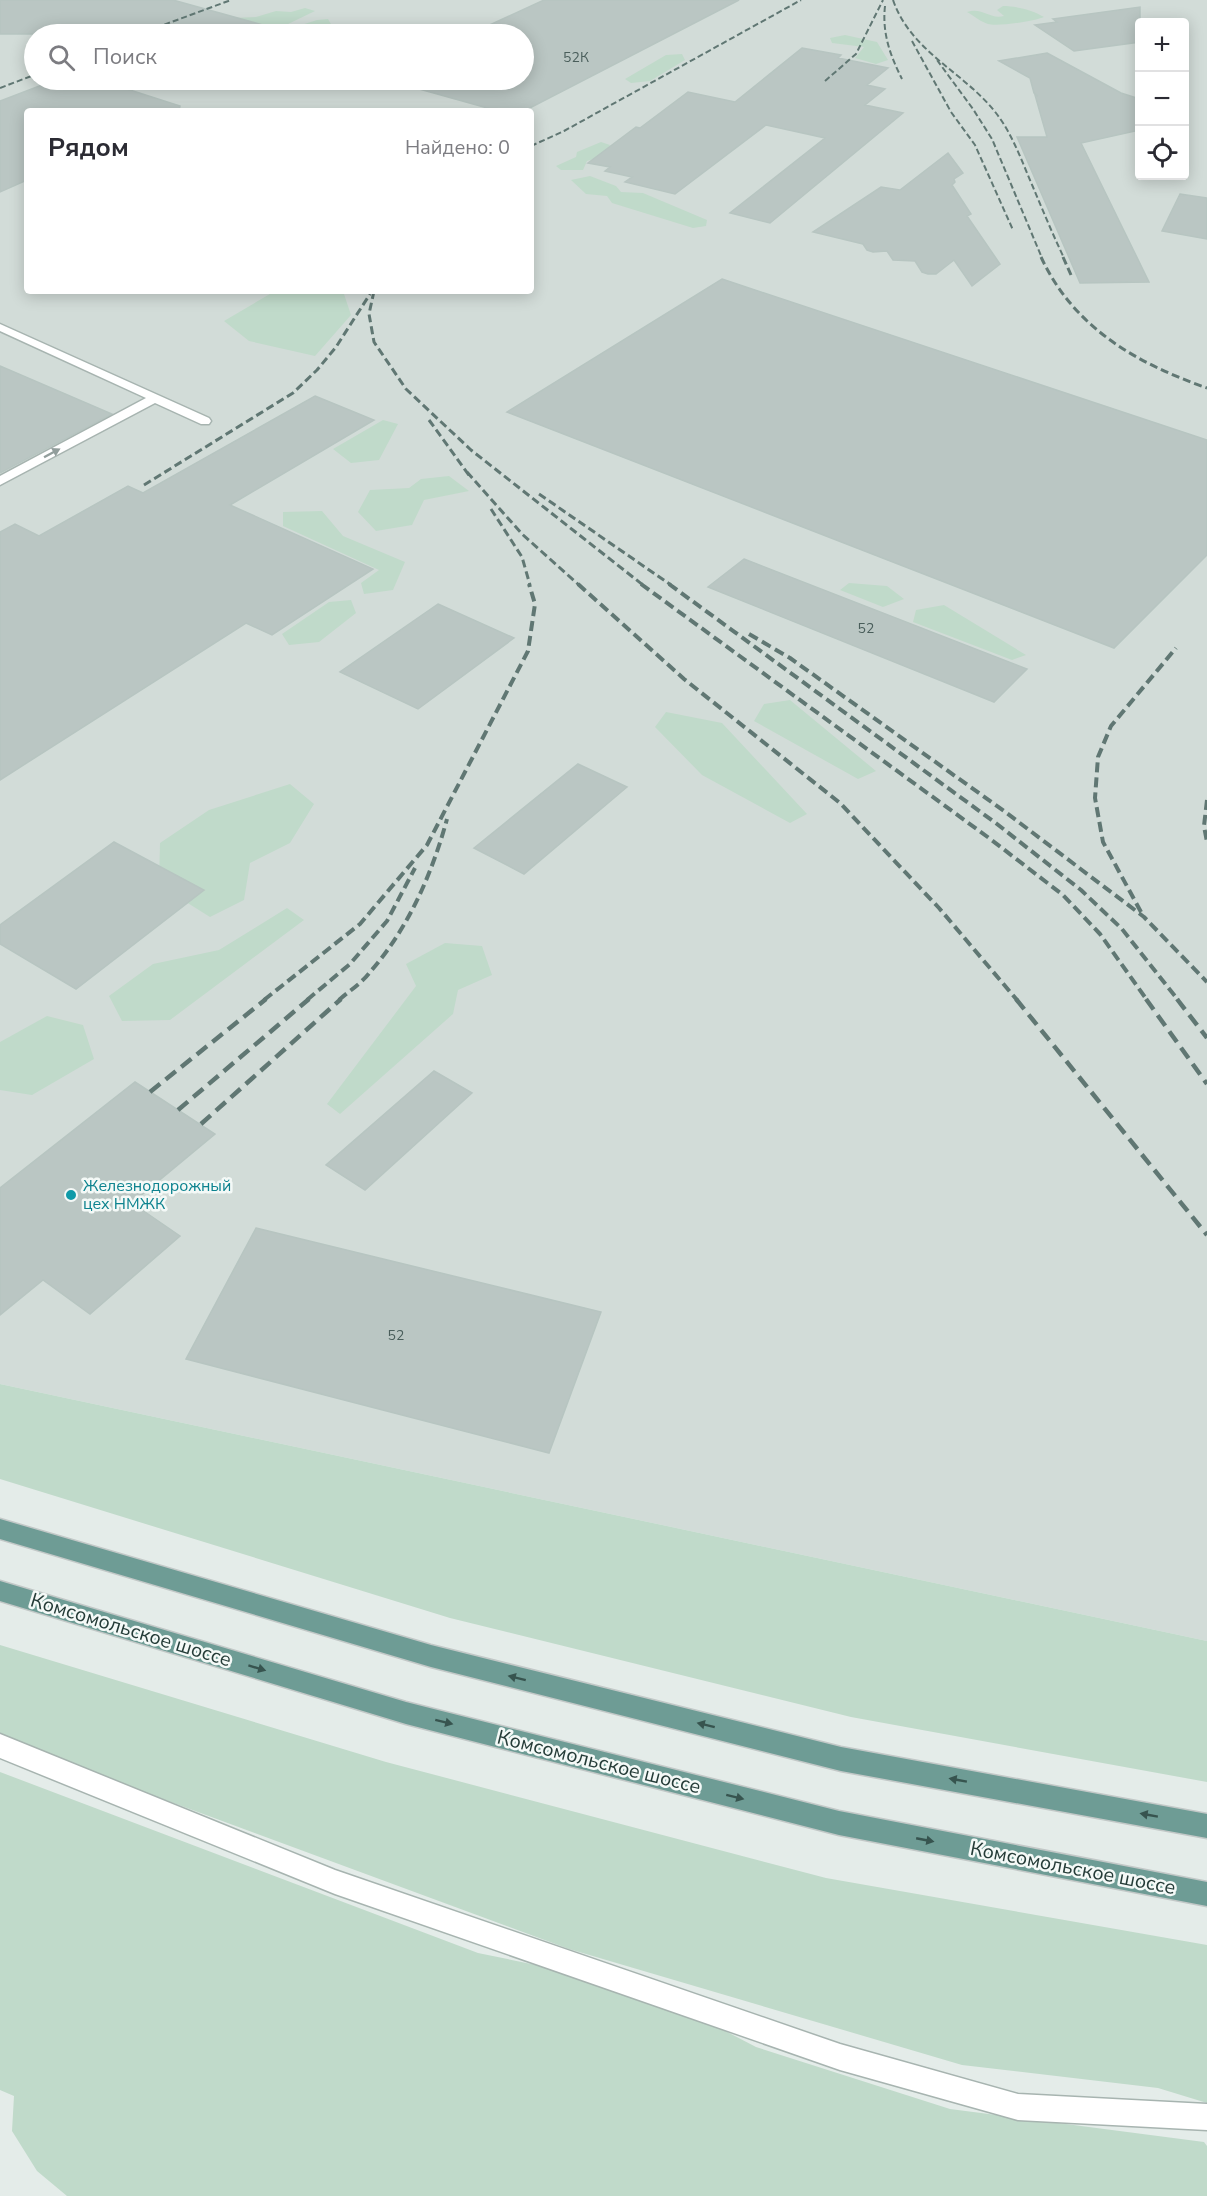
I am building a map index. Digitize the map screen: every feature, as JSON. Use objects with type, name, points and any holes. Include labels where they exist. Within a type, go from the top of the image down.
[{"type":"main road","points":[[0,1529],[431,1656],[841,1759],[1207,1826]]},
{"type":"main road","name":"Комсомольское шоссе","points":[[0,1591],[406,1713],[838,1823],[1207,1894]]},
{"type":"lane","points":[[0,327],[205,421]]},
{"type":"lane","points":[[0,481],[153,399]]},
{"type":"lane","points":[[0,1746],[335,1882],[840,2057],[1018,2107],[1207,2117]]},
{"type":"shaded area","points":[[0,0],[1207,0],[1207,1641],[0,1384]]},
{"type":"green space","points":[[1003,6],[1024,9],[1044,17],[993,25],[967,12],[978,11],[999,17],[1004,16],[997,10]]},
{"type":"green space","points":[[305,8],[315,11],[288,24],[260,24],[234,18],[256,17],[276,11],[291,12]]},
{"type":"green space","points":[[328,19],[331,24],[304,24],[317,20]]},
{"type":"green space","points":[[845,35],[877,42],[888,60],[876,64],[855,58],[864,47],[832,43],[830,38]]},
{"type":"green space","points":[[682,54],[685,60],[650,81],[631,83],[625,79],[666,55]]},
{"type":"green space","points":[[601,142],[610,145],[604,156],[587,161],[583,170],[561,170],[556,166],[576,157],[577,152]]},
{"type":"green space","points":[[590,176],[616,186],[621,192],[643,193],[707,220],[706,226],[693,228],[612,203],[607,196],[586,194],[571,180]]},
{"type":"green space","points":[[270,294],[344,294],[351,315],[315,356],[249,341],[224,321]]},
{"type":"green space","points":[[383,420],[398,424],[379,460],[351,463],[333,449]]},
{"type":"green space","points":[[449,476],[469,491],[424,500],[412,525],[376,531],[358,512],[370,490],[409,488],[421,479]]},
{"type":"green space","points":[[322,511],[343,536],[405,562],[393,590],[364,594],[361,583],[379,570],[283,526],[283,512]]},
{"type":"green space","points":[[849,583],[887,586],[904,599],[883,607],[840,590]]},
{"type":"green space","points":[[351,600],[356,613],[319,642],[289,645],[282,634],[329,602]]},
{"type":"green space","points":[[944,605],[1026,655],[1012,660],[913,622],[916,610]]},
{"type":"green space","points":[[790,700],[876,771],[858,779],[754,721],[764,704]]},
{"type":"green space","points":[[666,712],[722,723],[807,814],[790,823],[702,775],[655,727]]},
{"type":"green space","points":[[290,784],[314,804],[290,843],[250,863],[244,900],[210,917],[159,885],[160,843],[209,810]]},
{"type":"green space","points":[[287,908],[304,920],[170,1020],[122,1021],[109,996],[153,964],[219,950]]},
{"type":"green space","points":[[445,943],[482,946],[492,975],[458,990],[453,1014],[340,1114],[327,1104],[416,986],[406,964]]},
{"type":"green space","points":[[47,1016],[83,1025],[94,1059],[32,1095],[0,1090],[0,1042]]},
{"type":"green space","points":[[0,1384],[1207,1641],[1207,1782],[851,1717],[450,1618],[0,1479]]},
{"type":"green space","points":[[0,1645],[386,1762],[826,1878],[1207,1945],[1207,2103],[1158,2088],[962,2065],[569,1949],[41,1754],[0,1734]]},
{"type":"green space","points":[[0,1772],[478,1953],[639,1986],[756,2047],[950,2109],[1204,2142],[1207,2146],[1207,2196],[67,2196],[37,2171],[12,2131],[14,2096],[0,2090]]},
{"type":"building","points":[[0,0],[173,0],[259,24],[24,24],[24,34],[0,34]]},
{"type":"building","points":[[544,0],[739,0],[530,108],[487,108],[423,90],[534,90],[534,24],[492,24]]},
{"type":"building","points":[[1140,7],[1140,18],[1135,18],[1135,43],[1074,51],[1035,25],[1057,22],[1053,19]]},
{"type":"building","points":[[802,48],[841,55],[838,58],[888,68],[867,85],[885,89],[865,105],[903,113],[770,223],[730,213],[825,138],[766,125],[675,194],[625,182],[632,177],[605,171],[610,167],[588,163],[688,92],[735,102]]},
{"type":"building","points":[[1047,53],[1121,93],[1135,97],[1135,131],[1081,143],[1149,282],[1080,283],[1017,137],[1047,137],[1035,95],[1038,96],[1034,93],[1030,78],[999,61]]},
{"type":"building","points":[[29,90],[130,90],[180,106],[180,108],[24,108],[24,181],[0,192],[0,101]]},
{"type":"building","points":[[948,153],[963,173],[954,179],[955,182],[952,185],[971,214],[967,216],[1000,264],[972,286],[954,260],[936,274],[928,274],[922,272],[915,261],[893,260],[887,251],[873,252],[867,250],[863,244],[813,232],[881,187],[900,190]]},
{"type":"building","points":[[1180,194],[1207,198],[1207,239],[1162,231]]},
{"type":"building","points":[[722,279],[1207,440],[1207,555],[1114,648],[507,412]]},
{"type":"building","points":[[0,366],[112,414],[0,473]]},
{"type":"building","points":[[315,396],[374,420],[230,505],[373,569],[272,635],[246,623],[0,780],[0,532],[15,524],[39,536],[128,486],[143,493]]},
{"type":"building","points":[[744,559],[1027,669],[994,702],[708,587]]},
{"type":"building","points":[[438,604],[514,638],[418,709],[340,672]]},
{"type":"building","points":[[578,764],[627,787],[524,874],[474,848]]},
{"type":"building","points":[[114,842],[204,890],[76,989],[0,944],[0,925]]},
{"type":"building","points":[[434,1071],[472,1093],[365,1190],[326,1165]]},
{"type":"building","name":"Железнодорожный цех НМЖК","points":[[135,1082],[215,1134],[132,1203],[180,1236],[90,1314],[43,1280],[0,1315],[0,1188]]},
{"type":"building","points":[[256,1228],[601,1312],[549,1453],[186,1359]]},
{"type":"railway","points":[[166,24],[231,0]]},
{"type":"railway","points":[[534,145],[564,131],[801,0]]},
{"type":"railway","points":[[825,81],[856,54],[883,0]]},
{"type":"railway","points":[[893,0],[912,34],[939,61],[969,85],[1002,121],[1017,149],[1064,258]]},
{"type":"railway","points":[[885,6],[888,44],[902,79]]},
{"type":"railway","points":[[912,41],[951,112],[975,145],[1013,230]]},
{"type":"railway","points":[[937,60],[992,139],[1042,258]]},
{"type":"railway","points":[[0,88],[24,79]]},
{"type":"railway","points":[[1041,257],[1071,304],[1110,340],[1156,367],[1207,388]]},
{"type":"railway","points":[[1063,257],[1071,275]]},
{"type":"railway","points":[[144,485],[293,393],[317,370],[336,347],[370,294]]},
{"type":"railway","points":[[373,294],[369,314],[374,342],[406,389],[471,450],[643,585]]},
{"type":"railway","points":[[429,420],[471,478]]},
{"type":"railway","points":[[467,472],[522,534],[579,585]]},
{"type":"railway","points":[[539,494],[671,585]]},
{"type":"railway","points":[[491,509],[522,557],[530,585]]},
{"type":"railway","points":[[264,1000],[360,924],[427,845],[528,651],[535,604],[529,584]]},
{"type":"railway","points":[[578,584],[684,679],[840,803],[939,908],[1017,1000]]},
{"type":"railway","points":[[641,584],[989,838],[1063,895],[1100,934],[1147,1000]]},
{"type":"railway","points":[[669,584],[997,824],[1081,890],[1122,929],[1178,1000]]},
{"type":"railway","points":[[749,634],[790,658],[1004,811],[1144,917],[1207,982]]},
{"type":"railway","points":[[1141,912],[1103,842],[1095,798],[1098,757],[1111,726],[1176,648]]},
{"type":"railway","points":[[1207,800],[1204,826],[1207,842]]},
{"type":"railway","points":[[339,1000],[367,976],[396,938],[426,880],[447,819]]},
{"type":"railway","points":[[307,1000],[350,964],[387,921],[415,868]]},
{"type":"railway","points":[[150,1092],[266,999]]},
{"type":"railway","points":[[178,1110],[309,999]]},
{"type":"railway","points":[[201,1124],[341,999]]},
{"type":"railway","points":[[1016,999],[1207,1235]]},
{"type":"railway","points":[[1146,999],[1207,1084]]},
{"type":"railway","points":[[1177,999],[1207,1038]]},
{"type":"place","name":"Железнодорожный цех НМЖК","points":[[71,1195]]}]
